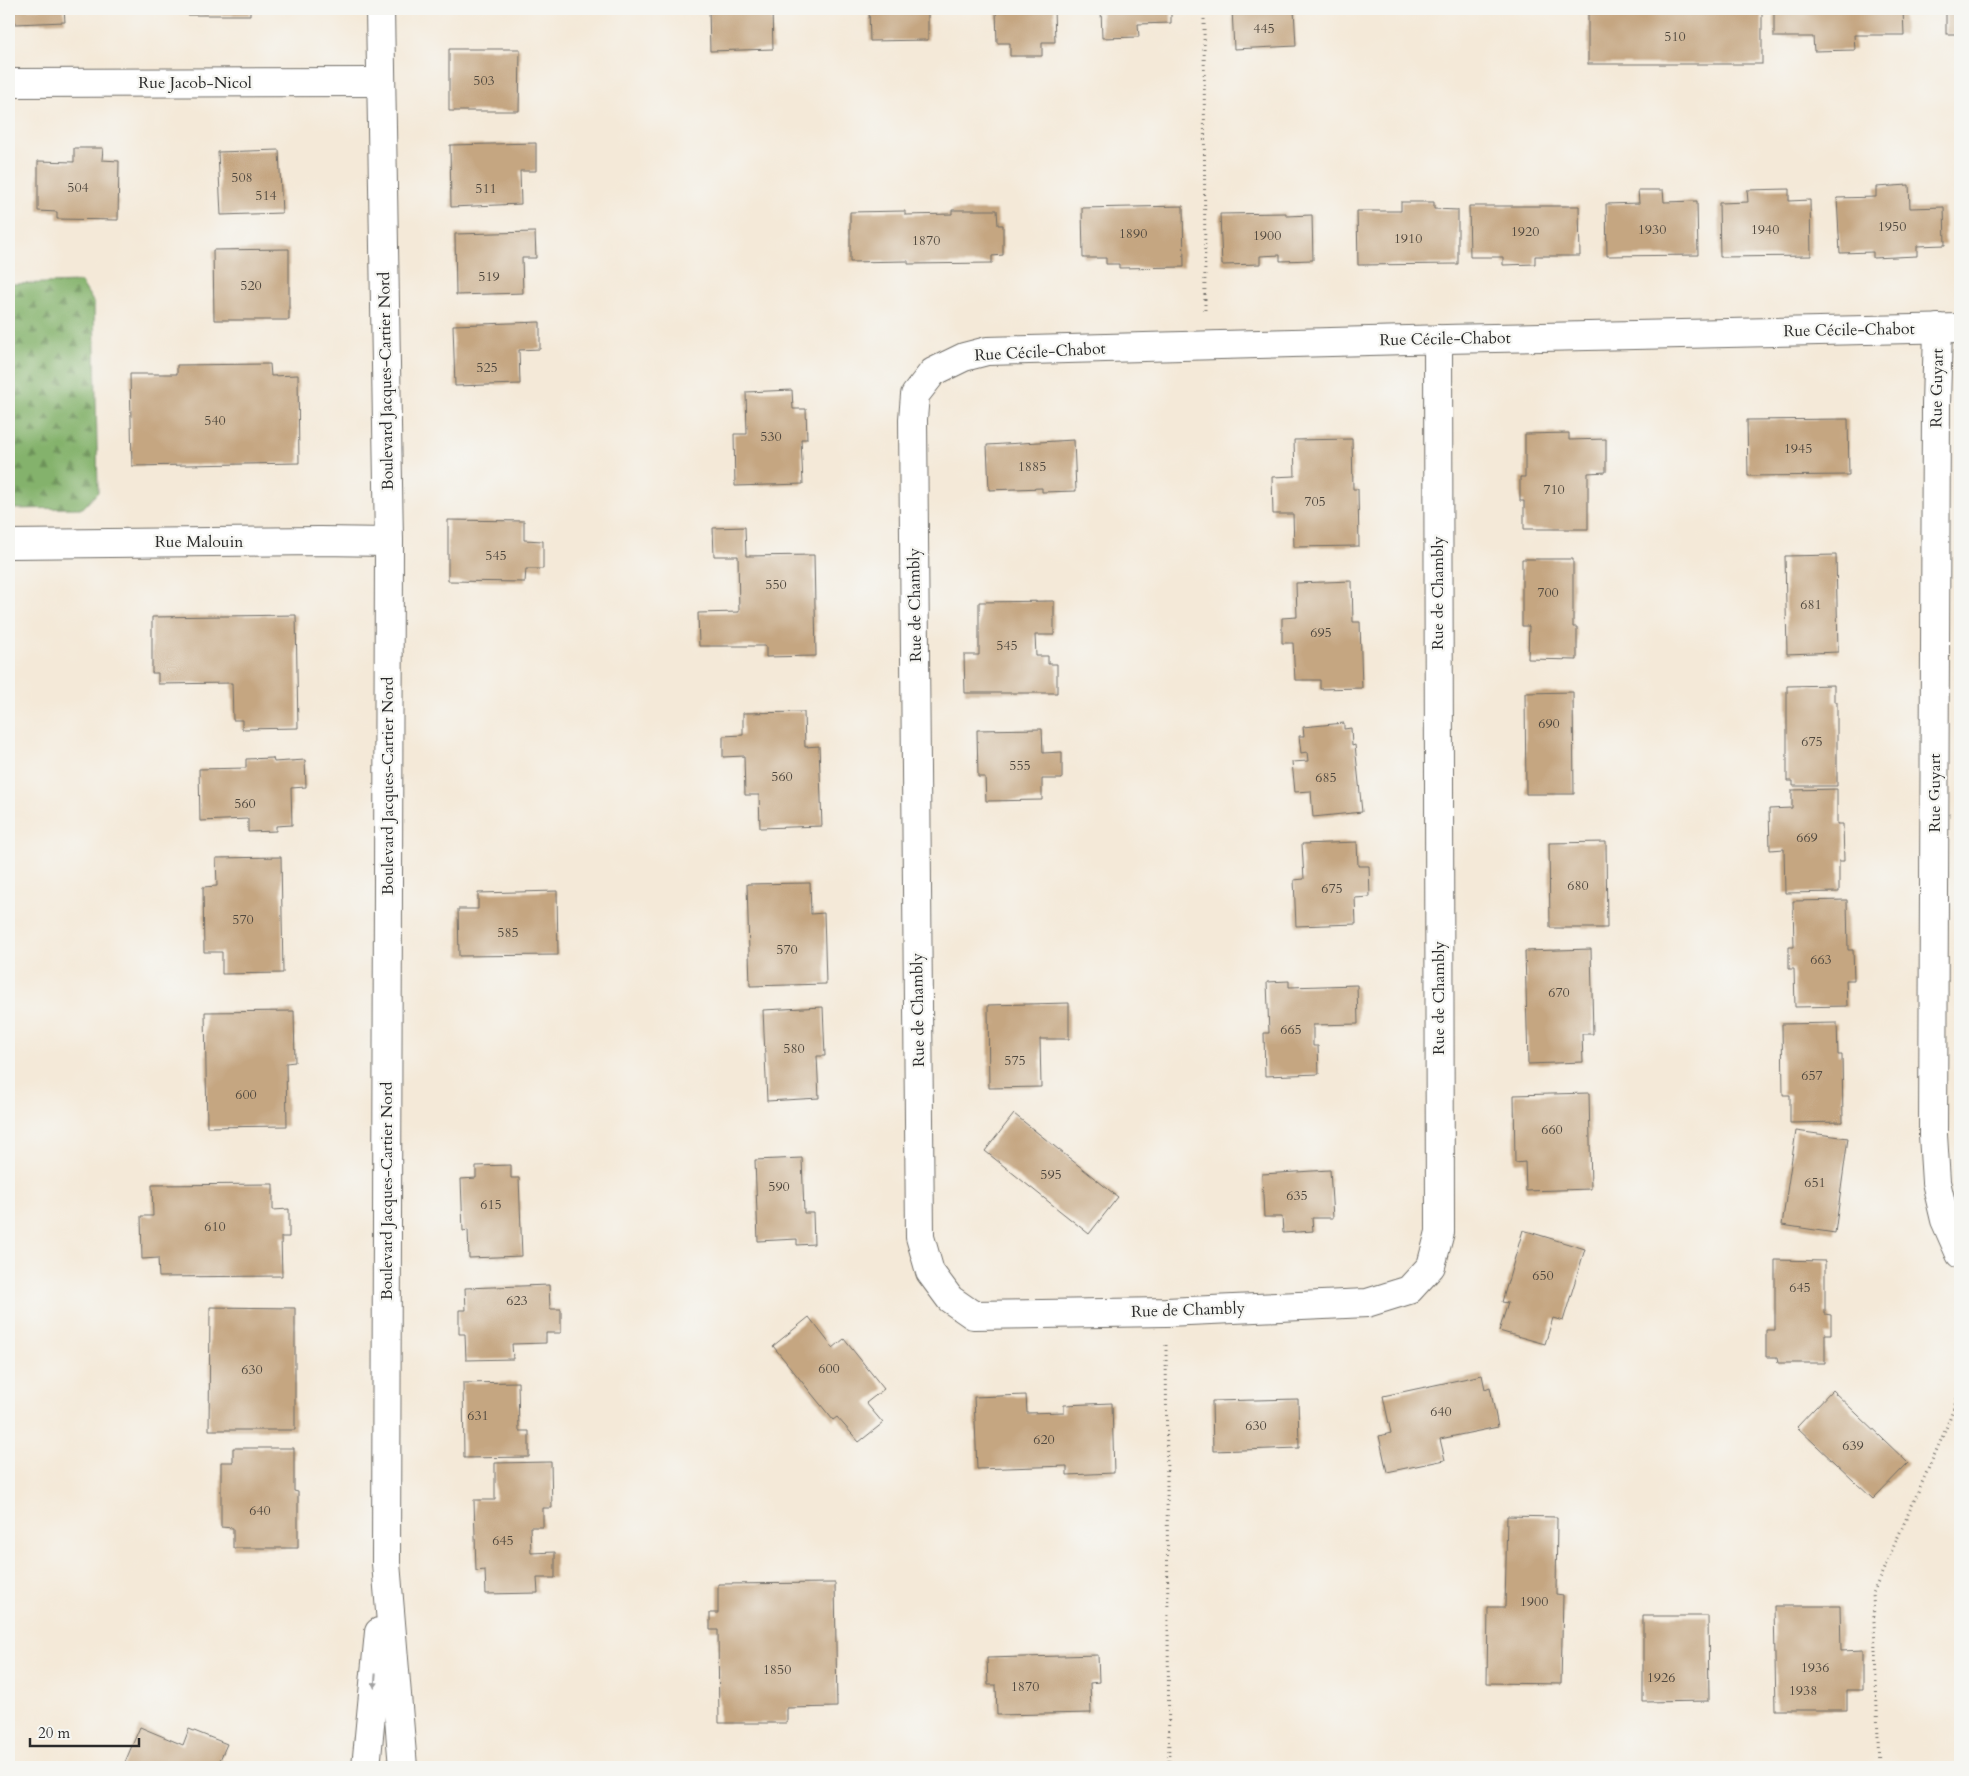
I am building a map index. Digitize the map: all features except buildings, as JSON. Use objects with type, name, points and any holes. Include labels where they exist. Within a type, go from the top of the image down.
[{"type":"street","name":"Boulevard Jacques-Cartier Nord","points":[[380,9],[389,542],[386,1563],[404,1767]]},
{"type":"street","name":"Rue Jacob-Nicol","points":[[9,83],[380,82]]},
{"type":"street","name":"Rue Cécile-Chabot","points":[[933,372],[964,356],[987,351],[1205,344],[1949,328]]},
{"type":"street","name":"Rue Guyart","points":[[1949,328],[1936,424],[1933,1135],[1936,1182],[1945,1220],[1960,1254]]},
{"type":"street","name":"Rue de Chambly","points":[[933,372],[915,395],[913,419],[920,1237],[930,1272],[950,1299],[973,1315],[1166,1312],[1367,1303],[1408,1290],[1431,1266],[1440,1232],[1438,339]]},
{"type":"street","name":"Rue Malouin","points":[[9,544],[389,542]]},
{"type":"street","name":"Boulevard Jacques-Cartier Nord","points":[[366,1767],[386,1563]]},
{"type":"path","points":[[1204,9],[1205,344]]},
{"type":"path","points":[[1166,1312],[1169,1767]]},
{"type":"path","points":[[1879,1767],[1873,1593],[1926,1474],[1960,1391]]},
{"type":"green space","points":[[81,282],[94,303],[98,492],[83,508],[9,509],[9,284]]}]
